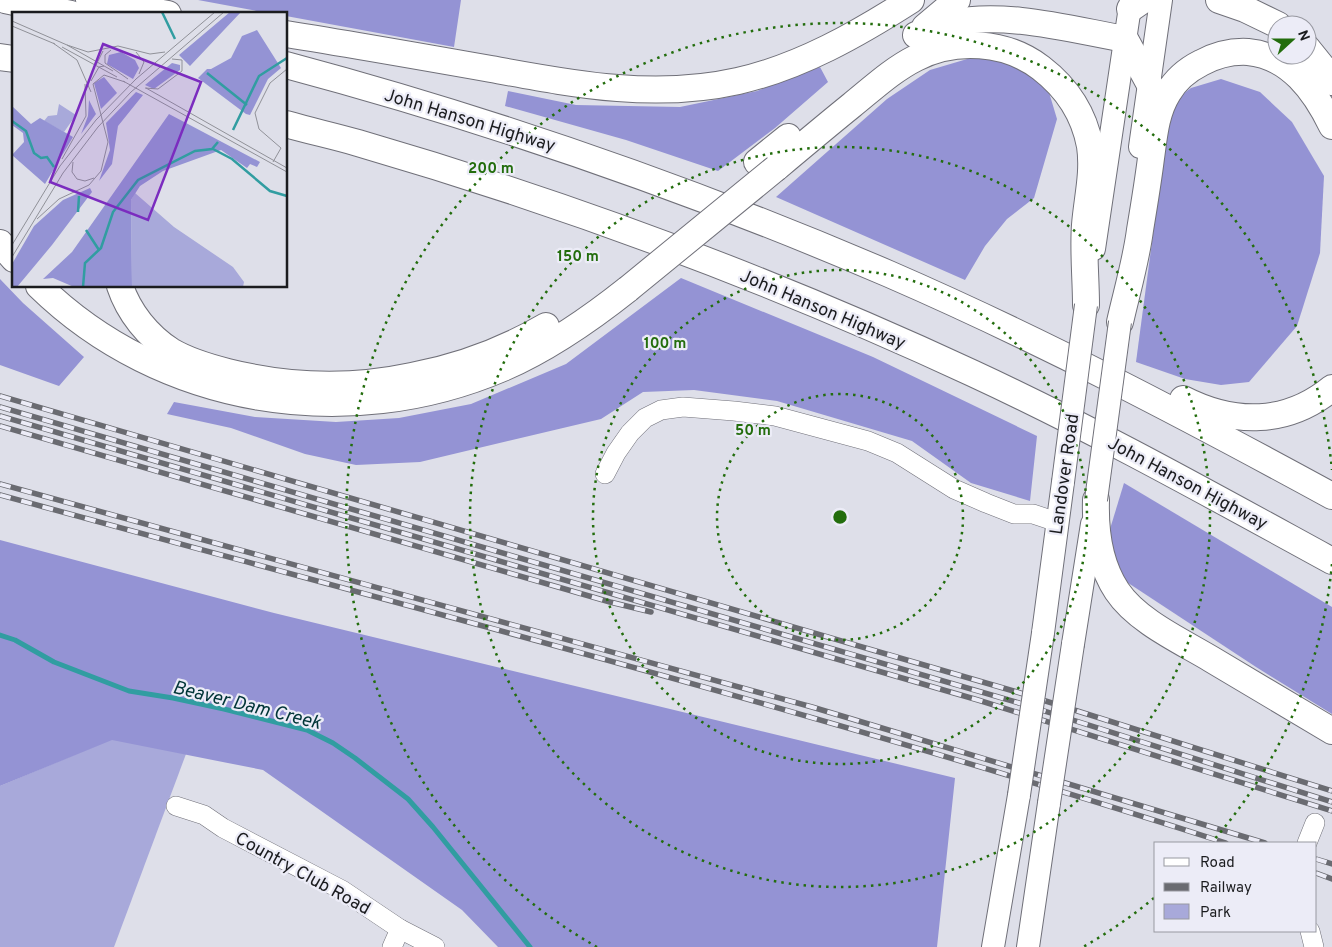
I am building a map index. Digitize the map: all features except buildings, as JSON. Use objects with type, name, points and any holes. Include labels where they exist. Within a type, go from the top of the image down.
[{"type":"highway","points":[[5,0],[62,12]]},
{"type":"highway","points":[[88,0],[157,12]]},
{"type":"highway","points":[[288,34],[592,86],[635,90],[692,90],[737,82],[780,68],[836,44],[911,0]]},
{"type":"highway","points":[[40,288],[71,315],[129,354],[172,374],[260,398],[329,403],[372,401],[417,394],[481,376],[504,368],[554,342],[579,326],[619,285],[766,165],[957,0]]},
{"type":"highway","points":[[1219,0],[1246,9],[1267,20]]},
{"type":"highway","points":[[1265,0],[1278,15]]},
{"type":"highway","points":[[916,35],[969,20],[1002,20],[1125,39],[1150,83]]},
{"type":"highway","points":[[766,165],[915,58],[938,50],[964,45],[992,47],[1022,56],[1044,70],[1062,87],[1079,111],[1087,132],[1091,175],[1085,226],[1086,305]]},
{"type":"highway","points":[[1120,322],[1139,239],[1157,121],[1167,93],[1177,80],[1198,64],[1221,54],[1234,52],[1261,54],[1288,67],[1301,78],[1324,109],[1332,126]]},
{"type":"highway","points":[[1317,60],[1332,82]]},
{"type":"highway","name":"John Hanson Highway","points":[[288,66],[425,104],[508,130],[747,216],[889,274],[1060,353],[1198,423],[1332,496]]},
{"type":"highway","name":"John Hanson Highway","points":[[288,125],[357,142],[571,211],[695,256],[812,302],[1011,392],[1176,476],[1332,561]]},
{"type":"highway","points":[[288,135],[357,142]]},
{"type":"highway","points":[[0,244],[12,257]]},
{"type":"highway","points":[[121,288],[134,315],[146,330],[172,351],[189,360],[225,371],[272,380],[298,384],[343,385],[388,381],[452,366],[483,356],[522,338],[619,285]]},
{"type":"highway","points":[[1060,353],[1139,377],[1208,410],[1227,416],[1246,418],[1279,415],[1311,403],[1332,388]]},
{"type":"highway","points":[[1176,476],[1259,536],[1332,576]]},
{"type":"highway","points":[[1096,500],[1096,522],[1102,557],[1116,590],[1133,609],[1164,631],[1332,731]]},
{"type":"main road","name":"Landover Road","points":[[1028,947],[1096,500],[1120,322],[1127,236],[1161,0]]},
{"type":"main road","name":"Landover Road","points":[[993,947],[1019,795],[1043,633],[1086,305],[1125,39],[1135,3]]},
{"type":"street","points":[[605,474],[616,453],[630,433],[644,418],[661,410],[683,407],[734,411],[775,416],[868,441],[896,453],[954,488],[986,503],[1014,514],[1033,514],[1057,522]]},
{"type":"street","name":"Country Club Road","points":[[176,806],[204,815],[223,828],[342,890],[400,929],[435,947]]},
{"type":"street","points":[[1307,842],[1315,823]]},
{"type":"street","points":[[392,947],[400,929]]},
{"type":"street","points":[[1310,932],[1314,947]]},
{"type":"green space","points":[[112,739],[186,754],[114,947],[0,947],[0,786]]},
{"type":"shaded area","points":[[198,0],[461,0],[454,47],[288,16],[288,12],[262,12]]},
{"type":"shaded area","points":[[974,57],[1014,63],[1048,89],[1057,119],[1034,198],[1007,219],[985,246],[965,280],[776,197],[887,99],[930,70]]},
{"type":"shaded area","points":[[820,67],[828,82],[775,128],[718,171],[626,140],[505,106],[508,91],[576,105],[680,107],[757,91]]},
{"type":"shaded area","points":[[1221,79],[1260,92],[1292,122],[1324,176],[1320,253],[1297,326],[1249,382],[1221,385],[1185,379],[1136,362],[1167,129],[1175,100],[1191,88]]},
{"type":"shaded area","points":[[681,278],[873,357],[1037,436],[1030,501],[971,483],[912,441],[777,401],[694,390],[643,392],[601,419],[420,462],[356,465],[305,454],[231,428],[167,414],[174,402],[255,417],[336,422],[399,418],[471,404],[566,364]]},
{"type":"shaded area","points":[[0,279],[23,303],[84,357],[59,386],[0,365]]},
{"type":"shaded area","points":[[1124,483],[1332,607],[1332,714],[1256,667],[1116,575],[1110,529]]},
{"type":"shaded area","points":[[0,540],[274,613],[955,778],[937,947],[498,947],[462,910],[263,770],[112,740],[0,786]]},
{"type":"waterway","name":"Beaver Dam Creek","points":[[0,635],[15,640],[54,662],[129,691],[224,709],[307,730],[333,743],[408,799],[530,947]]},
{"type":"railway","points":[[0,396],[1017,692],[1332,791]]},
{"type":"railway","points":[[0,407],[1019,703],[1332,802]]},
{"type":"railway","points":[[0,416],[978,700],[1332,811]]},
{"type":"railway","points":[[0,426],[610,602],[651,612]]},
{"type":"railway","points":[[0,484],[812,707],[1262,842]]},
{"type":"railway","points":[[0,495],[769,705],[1074,795],[1223,842]]},
{"type":"railway","points":[[1317,859],[1332,864]]},
{"type":"railway","points":[[1317,873],[1332,879]]}]
